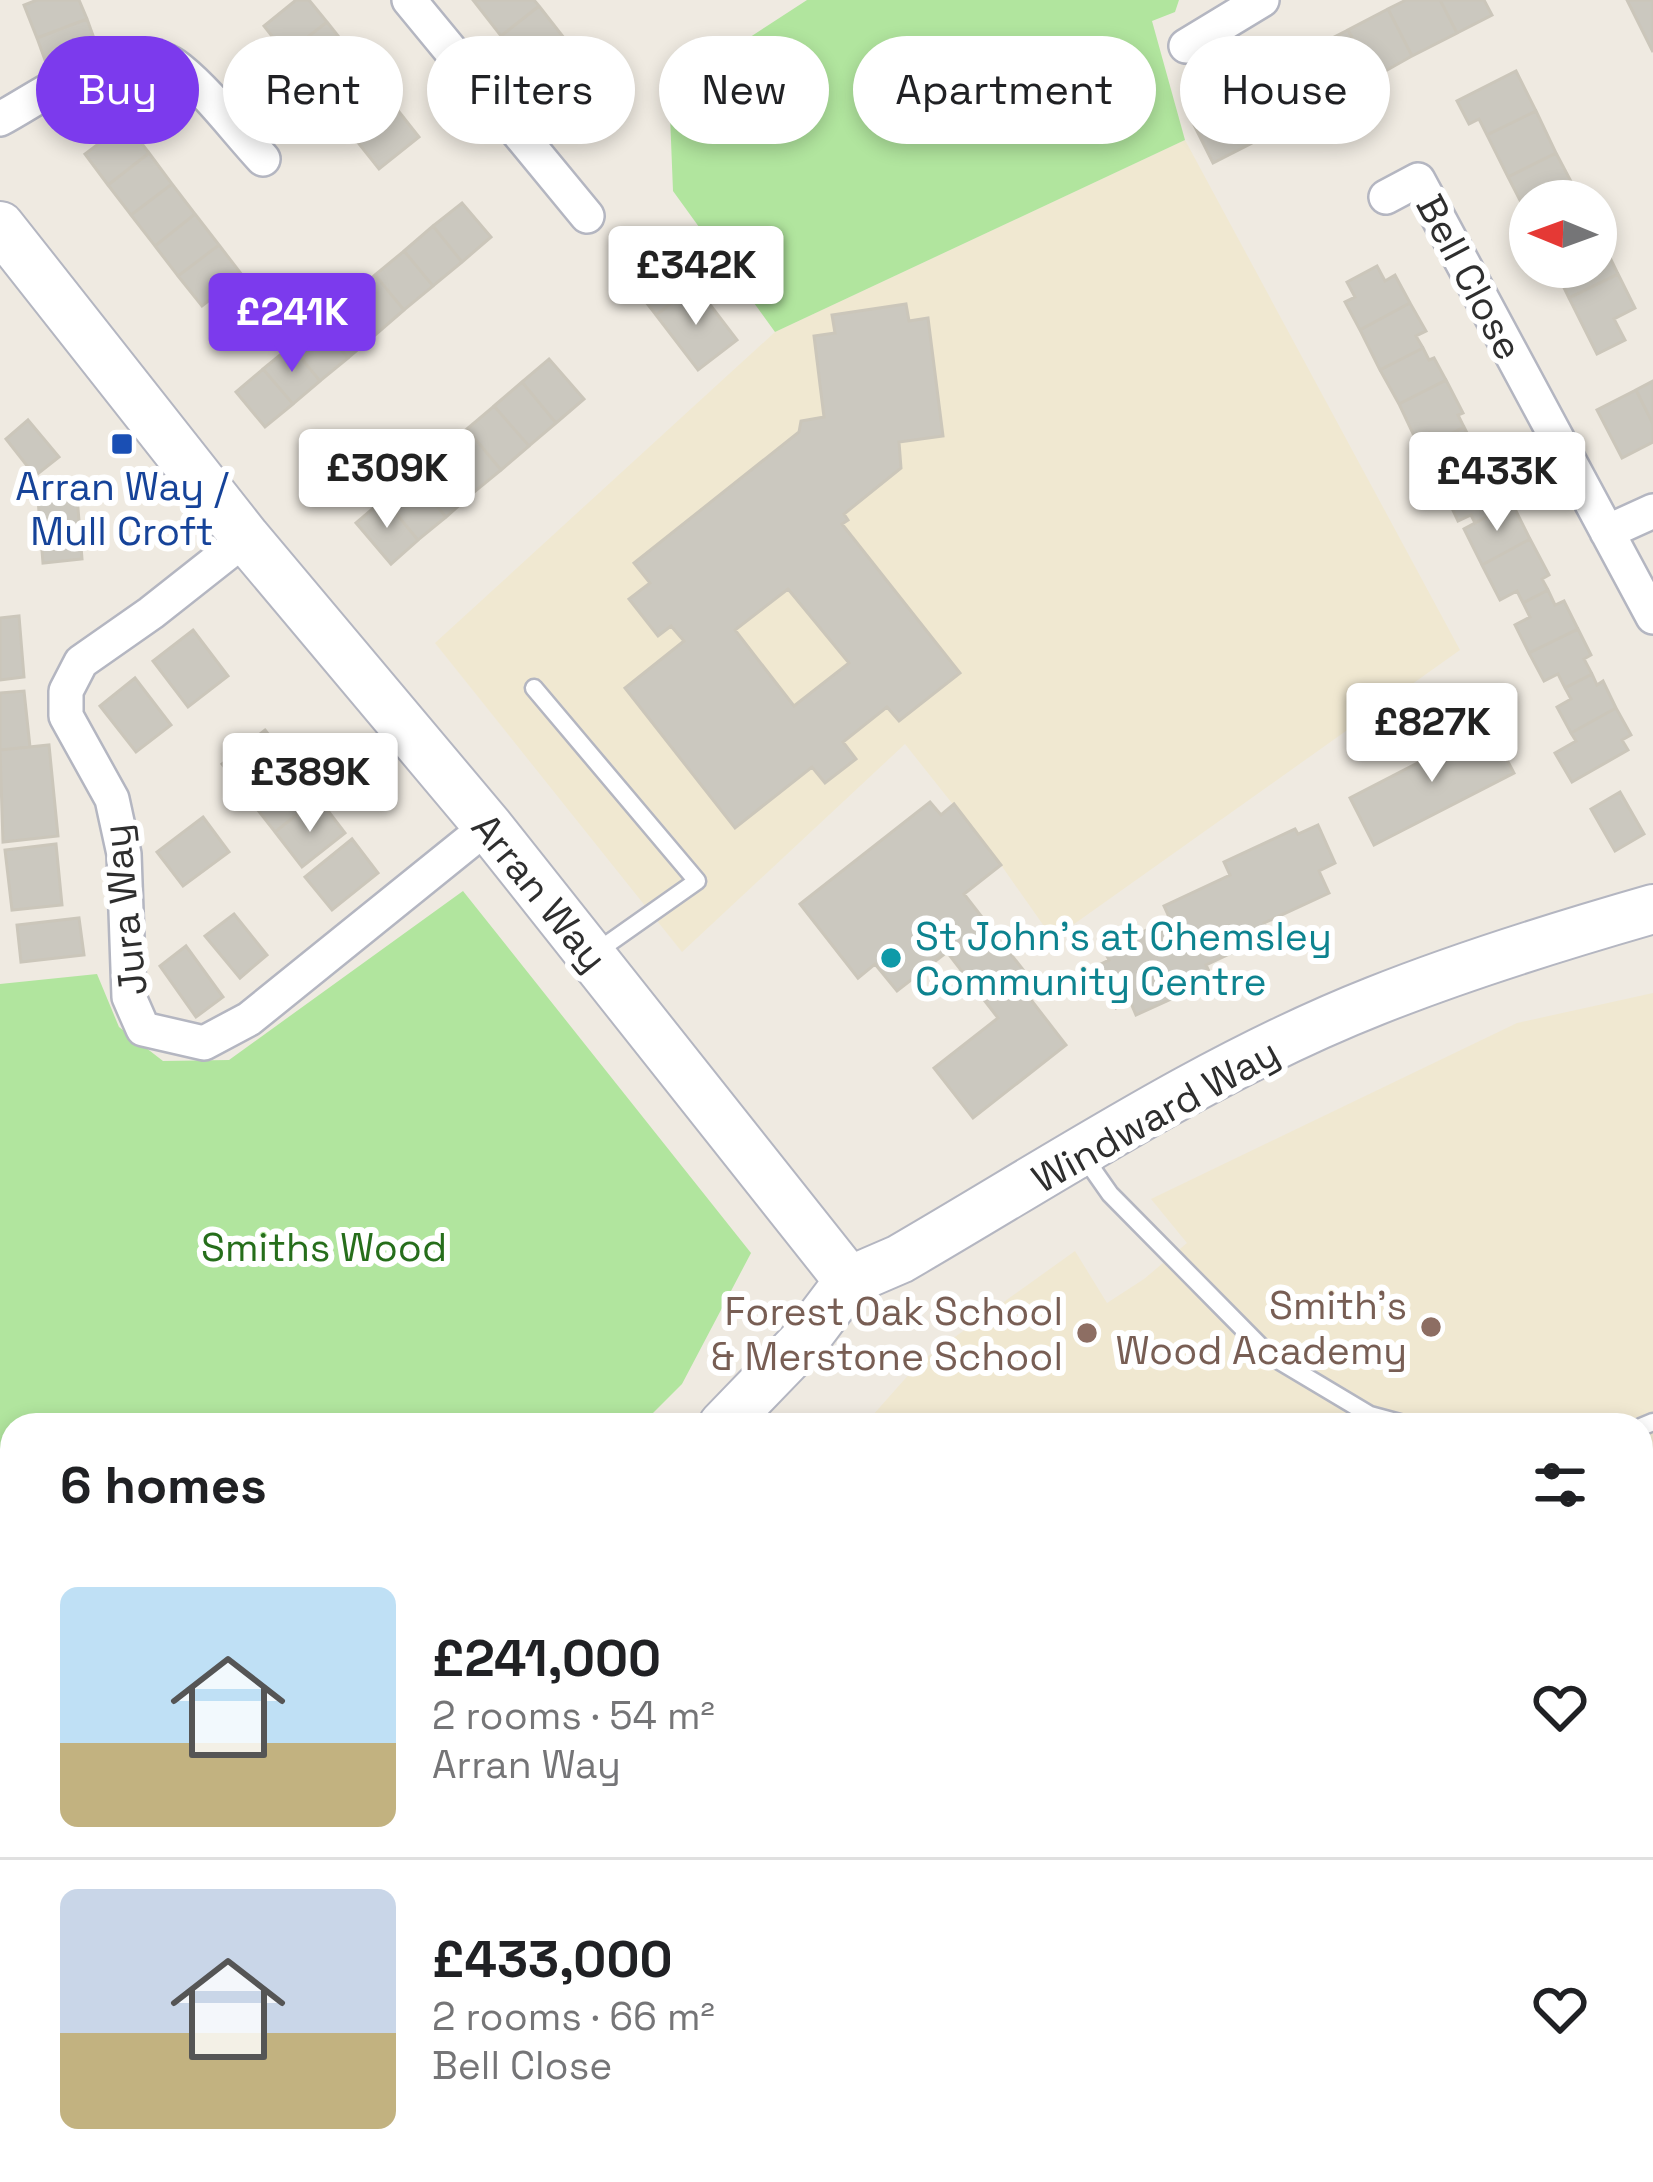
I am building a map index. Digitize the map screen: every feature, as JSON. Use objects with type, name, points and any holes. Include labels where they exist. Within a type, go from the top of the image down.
[{"type":"street","points":[[409,0],[587,216]]},
{"type":"street","points":[[1200,36],[1243,4]]},
{"type":"street","points":[[0,118],[99,66],[125,56],[151,54],[178,68],[263,159]]},
{"type":"street","name":"Bell Close","points":[[1386,197],[1418,180],[1653,617]]},
{"type":"street","name":"Arran Way","points":[[0,226],[246,538],[488,826],[849,1282]]},
{"type":"street","points":[[1607,532],[1653,511]]},
{"type":"street","name":"Jura Way","points":[[246,538],[81,662],[65,691],[66,716],[112,799],[124,854],[128,997],[143,1030],[204,1042],[249,1019],[488,826]]},
{"type":"street","name":"Windward Way","points":[[735,1413],[803,1342],[849,1282],[901,1259],[1218,1074],[1371,1002],[1653,909]]},
{"type":"lane","points":[[534,688],[697,881],[592,956]]},
{"type":"lane","points":[[1082,1153],[1110,1194],[1268,1354],[1367,1413]]},
{"type":"shaded area","points":[[1180,142],[1187,144],[1460,650],[1053,939],[905,744],[682,952],[435,643],[775,332]]},
{"type":"shaded area","name":"Smith's Wood Academy","points":[[1653,993],[1653,1413],[875,1413],[920,1362],[1075,1251],[1107,1303],[1144,1279],[1187,1243],[1151,1199],[1517,1023]]},
{"type":"green space","points":[[807,0],[1179,0],[1175,12],[1152,21],[1180,122],[1180,142],[775,332],[673,191],[671,144],[829,144],[829,36],[752,36]]},
{"type":"green space","name":"Smiths Wood","points":[[463,891],[751,1253],[682,1384],[653,1413],[0,1413],[0,984],[97,974],[119,1027],[163,1061],[229,1060]]},
{"type":"building","points":[[37,0],[79,0],[87,19],[36,36],[24,5]]},
{"type":"building","points":[[296,0],[309,0],[327,22],[309,36],[272,36],[264,26]]},
{"type":"building","points":[[473,0],[534,0],[539,6],[501,36]]},
{"type":"building","points":[[1406,0],[1440,0],[1457,33],[1412,56],[1388,9]]},
{"type":"building","points":[[1440,0],[1484,0],[1492,15],[1457,33]]},
{"type":"building","points":[[1627,0],[1653,0],[1653,52]]},
{"type":"building","points":[[539,6],[562,36],[501,36]]},
{"type":"building","points":[[1388,9],[1412,56],[1390,68],[1390,36],[1351,36],[1348,30]]},
{"type":"building","points":[[87,19],[93,36],[42,36]]},
{"type":"building","points":[[327,22],[338,36],[309,36]]},
{"type":"building","points":[[1516,71],[1536,111],[1487,135],[1479,119],[1469,124],[1457,101]]},
{"type":"building","points":[[1536,111],[1556,153],[1508,177],[1487,135]]},
{"type":"building","points":[[403,117],[419,137],[379,169],[359,144],[403,144]]},
{"type":"building","points":[[98,144],[142,144],[149,153],[108,185],[85,154]]},
{"type":"building","points":[[1204,144],[1250,144],[1213,163]]},
{"type":"building","points":[[149,153],[172,184],[131,215],[108,185]]},
{"type":"building","points":[[1556,153],[1570,180],[1510,180]]},
{"type":"building","points":[[172,184],[195,214],[155,246],[131,215]]},
{"type":"building","points":[[462,203],[491,237],[462,262],[433,226]]},
{"type":"building","points":[[195,214],[219,245],[178,276],[155,246]]},
{"type":"building","points":[[433,226],[462,262],[433,286],[404,251]]},
{"type":"building","points":[[652,231],[695,285],[656,315],[614,261]]},
{"type":"building","points":[[219,245],[242,275],[202,306],[178,276]]},
{"type":"building","points":[[404,251],[433,286],[404,310],[375,275]]},
{"type":"building","points":[[1377,266],[1385,281],[1395,275],[1410,303],[1360,330],[1345,302],[1355,297],[1347,282]]},
{"type":"building","points":[[1617,274],[1635,308],[1614,319],[1625,340],[1597,354],[1569,298],[1589,288],[1617,288]]},
{"type":"building","points":[[375,275],[404,310],[375,335],[346,299]]},
{"type":"building","points":[[695,285],[737,340],[698,370],[656,315]]},
{"type":"building","points":[[1564,288],[1589,288],[1569,298]]},
{"type":"building","points":[[346,299],[375,335],[348,358],[318,323]]},
{"type":"building","points":[[1410,303],[1426,331],[1416,336],[1423,348],[1380,370],[1360,330]]},
{"type":"building","points":[[906,304],[909,321],[928,318],[943,436],[899,442],[901,468],[844,514],[848,520],[842,524],[960,673],[899,721],[887,707],[843,742],[856,759],[825,783],[812,767],[735,828],[625,688],[684,641],[671,626],[658,636],[629,599],[650,583],[634,563],[799,432],[801,421],[824,417],[814,336],[835,333],[832,315]],"holes":[[[788,589],[849,663],[794,706],[735,630]]]},
{"type":"building","points":[[318,323],[348,358],[320,381],[291,346]]},
{"type":"building","points":[[291,346],[320,381],[293,404],[263,369]]},
{"type":"building","points":[[1423,348],[1446,380],[1399,404],[1380,370]]},
{"type":"building","points":[[549,359],[584,399],[556,423],[522,382]]},
{"type":"building","points":[[263,369],[293,404],[265,427],[236,392]]},
{"type":"building","points":[[1446,380],[1463,413],[1458,415],[1464,427],[1434,443],[1429,433],[1416,440],[1399,404]]},
{"type":"building","points":[[1653,381],[1653,424],[1636,390]]},
{"type":"building","points":[[522,382],[556,423],[529,446],[494,406]]},
{"type":"building","points":[[1636,390],[1653,424],[1653,442],[1622,458],[1597,410]]},
{"type":"building","points":[[494,406],[529,446],[501,470],[467,429]]},
{"type":"building","points":[[28,420],[59,457],[35,476],[6,439]]},
{"type":"building","points":[[1464,427],[1471,441],[1477,438],[1491,464],[1428,497],[1420,481],[1434,474],[1422,449]]},
{"type":"building","points":[[467,429],[501,470],[473,493],[439,453]]},
{"type":"building","points":[[439,453],[473,493],[446,517],[411,476]]},
{"type":"building","points":[[1491,464],[1507,494],[1498,499],[1503,508],[1475,523],[1471,515],[1458,521],[1443,489]]},
{"type":"building","points":[[411,476],[446,517],[418,540],[384,499]]},
{"type":"building","points":[[76,483],[82,559],[43,563],[37,486]]},
{"type":"building","points":[[384,499],[418,540],[391,564],[356,523]]},
{"type":"building","points":[[1512,503],[1530,539],[1482,565],[1464,529]]},
{"type":"building","points":[[1530,539],[1549,575],[1542,579],[1548,590],[1523,603],[1517,591],[1500,600],[1482,565]]},
{"type":"building","points":[[1548,590],[1555,605],[1564,601],[1578,629],[1529,653],[1515,625],[1530,617],[1523,603]]},
{"type":"building","points":[[19,616],[24,677],[0,680],[0,618]]},
{"type":"building","points":[[1578,629],[1591,655],[1584,659],[1592,674],[1565,688],[1558,674],[1544,681],[1529,653]]},
{"type":"building","points":[[193,630],[228,676],[188,707],[153,661]]},
{"type":"building","points":[[1592,674],[1597,685],[1603,681],[1616,708],[1571,733],[1557,707],[1571,699],[1565,688]]},
{"type":"building","points":[[135,678],[171,725],[136,752],[100,706]]},
{"type":"building","points":[[24,691],[30,747],[0,750],[0,693]]},
{"type":"building","points":[[1616,708],[1631,735],[1622,740],[1628,750],[1572,782],[1555,753],[1576,741],[1571,733]]},
{"type":"building","points":[[1489,726],[1514,773],[1374,845],[1350,798]]},
{"type":"building","points":[[265,730],[305,782],[293,792],[305,808],[275,832],[222,764]]},
{"type":"building","points":[[49,745],[58,836],[3,842],[0,750]]},
{"type":"building","points":[[1620,792],[1644,834],[1615,851],[1591,809]]},
{"type":"building","name":"St John's at Chemsley Community Centre","points":[[930,802],[941,815],[954,804],[1001,865],[964,894],[1038,989],[1028,996],[1066,1045],[973,1118],[934,1068],[998,1018],[947,952],[897,991],[875,964],[858,978],[800,904]]},
{"type":"building","points":[[325,807],[345,833],[302,867],[275,832],[305,808],[312,817]]},
{"type":"building","points":[[203,817],[229,852],[183,886],[157,852]]},
{"type":"building","points":[[1318,825],[1335,863],[1319,871],[1329,893],[1264,923],[1270,935],[1206,965],[1213,980],[1136,1015],[1130,1001],[1116,1008],[1097,966],[1109,960],[1104,950],[1170,919],[1164,906],[1230,875],[1224,862],[1295,829],[1298,834]]},
{"type":"building","points":[[352,839],[378,873],[332,910],[305,877]]},
{"type":"building","points":[[56,844],[62,905],[12,910],[5,850]]},
{"type":"building","points":[[234,914],[267,955],[240,978],[205,936]]},
{"type":"building","points":[[79,918],[84,955],[21,962],[17,925]]},
{"type":"building","points":[[186,946],[223,997],[196,1017],[160,966]]},
{"type":"place","name":"Arran Way / Mull Croft","points":[[122,444]]},
{"type":"place","name":"St John's at Chemsley Community Centre","points":[[891,958]]},
{"type":"place","name":"Smith's Wood Academy","points":[[1431,1327]]},
{"type":"place","name":"Forest Oak School & Merstone School","points":[[1087,1333]]}]
